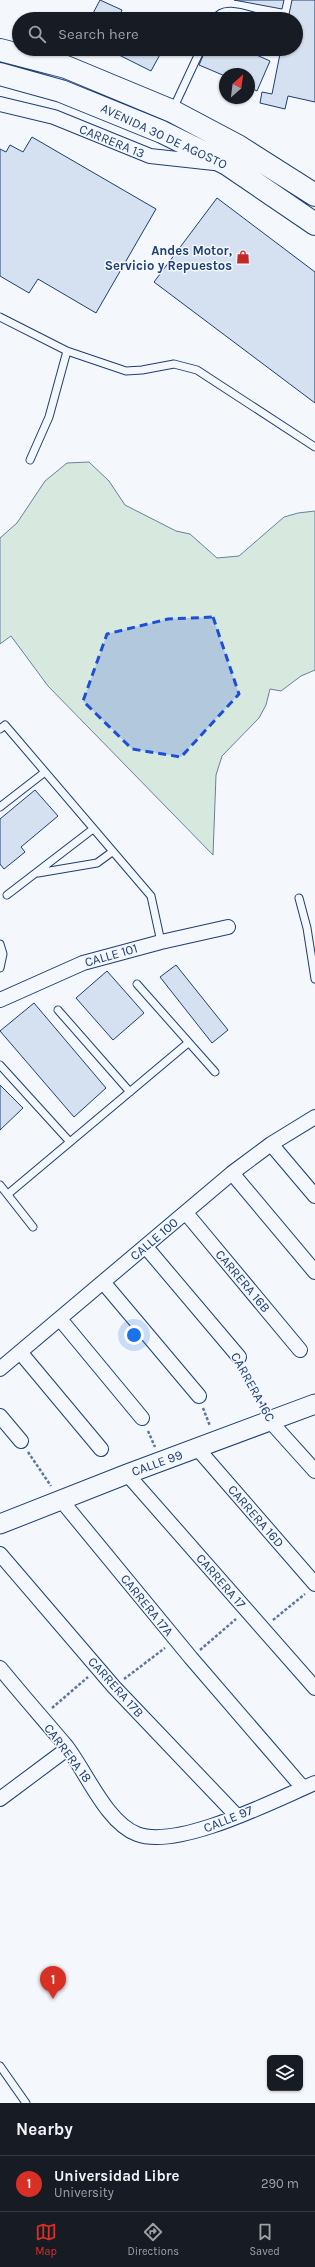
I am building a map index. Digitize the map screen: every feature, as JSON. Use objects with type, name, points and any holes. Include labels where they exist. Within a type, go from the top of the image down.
[{"type":"main road","name":"AVENIDA 30 DE AGOSTO","points":[[0,50],[12,53]]},
{"type":"main road","name":"AVENIDA 30 DE AGOSTO","points":[[23,56],[66,67],[172,111],[238,146],[315,195]]},
{"type":"main road","name":"AVENIDA 30 DE AGOSTO","points":[[0,74],[61,91],[162,132],[227,164],[315,224]]},
{"type":"street","name":"CARRERA 13","points":[[0,104],[54,117],[150,156],[227,164]]},
{"type":"street","points":[[0,111],[18,108]]},
{"type":"street","name":"CALLE 101","points":[[0,1000],[83,963],[161,942],[228,927]]},
{"type":"street","name":"CALLE 100","points":[[0,1369],[232,1173],[271,1144],[315,1118]]},
{"type":"street","points":[[271,1144],[315,1196]]},
{"type":"street","points":[[232,1173],[315,1272]]},
{"type":"street","name":"CARRERA 16B","points":[[186,1213],[300,1350]]},
{"type":"street","name":"CARRERA 16C","points":[[146,1247],[239,1357]]},
{"type":"street","points":[[103,1282],[199,1396]]},
{"type":"street","points":[[60,1319],[142,1418]]},
{"type":"street","points":[[20,1352],[101,1449]]},
{"type":"street","name":"CALLE 99","points":[[0,1524],[127,1474],[315,1404]]},
{"type":"street","points":[[0,1416],[21,1441]]},
{"type":"street","name":"CARRERA 16C","points":[[270,1421],[315,1471]]},
{"type":"street","name":"CARRERA 16D","points":[[197,1448],[312,1587]]},
{"type":"street","name":"CARRERA 17","points":[[127,1474],[315,1688]]},
{"type":"street","name":"CARRERA 17A","points":[[61,1500],[191,1658],[309,1786]]},
{"type":"street","name":"CARRERA 17B","points":[[0,1554],[114,1687],[236,1816]]},
{"type":"street","name":"CARRERA 18","points":[[0,1668],[68,1748],[110,1812],[121,1823],[137,1834]]},
{"type":"street","points":[[0,1799],[68,1748]]},
{"type":"street","name":"CALLE 97","points":[[137,1834],[153,1837],[186,1834],[206,1829],[309,1786]]},
{"type":"lane","points":[[221,12],[226,10],[234,12]]},
{"type":"lane","points":[[172,111],[198,56]]},
{"type":"lane","points":[[0,317],[67,351],[126,371],[142,370],[174,364],[197,370],[315,447]]},
{"type":"lane","points":[[30,460],[50,417],[67,351]]},
{"type":"lane","points":[[0,728],[5,725],[92,829],[151,896],[161,942]]},
{"type":"lane","points":[[0,807],[45,772]]},
{"type":"lane","points":[[7,896],[92,829]]},
{"type":"lane","points":[[36,873],[97,863],[112,852]]},
{"type":"lane","points":[[299,898],[307,928],[315,979]]},
{"type":"lane","points":[[307,928],[315,926]]},
{"type":"lane","points":[[0,944],[3,954],[0,968]]},
{"type":"lane","points":[[137,984],[215,1072]]},
{"type":"lane","points":[[58,1010],[130,1092]]},
{"type":"lane","points":[[8,1194],[188,1043]]},
{"type":"lane","points":[[0,1065],[70,1142]]},
{"type":"lane","points":[[0,1185],[33,1227]]},
{"type":"lane","points":[[0,2066],[26,2103]]},
{"type":"path","name":"CARRERA 16C","points":[[239,1357],[270,1421]]},
{"type":"path","points":[[199,1396],[215,1441]]},
{"type":"path","points":[[142,1418],[161,1462]]},
{"type":"path","points":[[21,1441],[61,1500]]},
{"type":"path","points":[[262,1629],[312,1587]]},
{"type":"path","points":[[191,1658],[247,1611]]},
{"type":"path","points":[[114,1687],[176,1640]]},
{"type":"path","points":[[41,1718],[98,1668]]},
{"type":"highlighted area","points":[[213,617],[239,694],[181,757],[132,749],[83,701],[107,634],[168,619]]},
{"type":"shaded area","points":[[89,462],[109,481],[125,505],[176,531],[190,534],[217,558],[239,556],[284,517],[298,513],[315,511],[315,670],[301,676],[281,691],[270,689],[266,705],[259,718],[222,756],[216,775],[213,855],[48,686],[11,636],[0,644],[0,538],[17,523],[45,481],[67,463]]},
{"type":"building","points":[[100,0],[122,10],[121,12],[94,12]]},
{"type":"building","points":[[234,0],[284,0],[282,9]]},
{"type":"building","points":[[292,0],[315,0],[315,102],[288,96],[285,109],[260,103],[262,92],[272,94],[280,56],[303,56],[303,12],[289,12]]},
{"type":"building","points":[[121,56],[159,56],[151,71]]},
{"type":"building","points":[[203,56],[259,56],[270,61],[257,91],[255,90],[255,68],[219,68],[219,73],[199,65]]},
{"type":"building","points":[[32,137],[156,209],[96,313],[38,279],[29,293],[0,276],[0,149],[6,152],[10,145],[23,152]]},
{"type":"building","points":[[217,198],[315,272],[315,403],[154,282]]},
{"type":"building","points":[[35,790],[58,816],[21,847],[25,852],[4,869],[0,864],[0,819]]},
{"type":"building","points":[[176,965],[228,1030],[212,1043],[160,977]]},
{"type":"building","points":[[107,971],[144,1013],[113,1040],[76,998]]},
{"type":"building","points":[[34,1003],[106,1088],[74,1117],[0,1031]]},
{"type":"building","points":[[0,1085],[23,1108],[0,1130]]},
{"type":"place","name":"Andes Motor, Servicio y Repuestos","points":[[243,257]]},
{"type":"place","name":"Universidad Libre","points":[[53,1999]]}]
